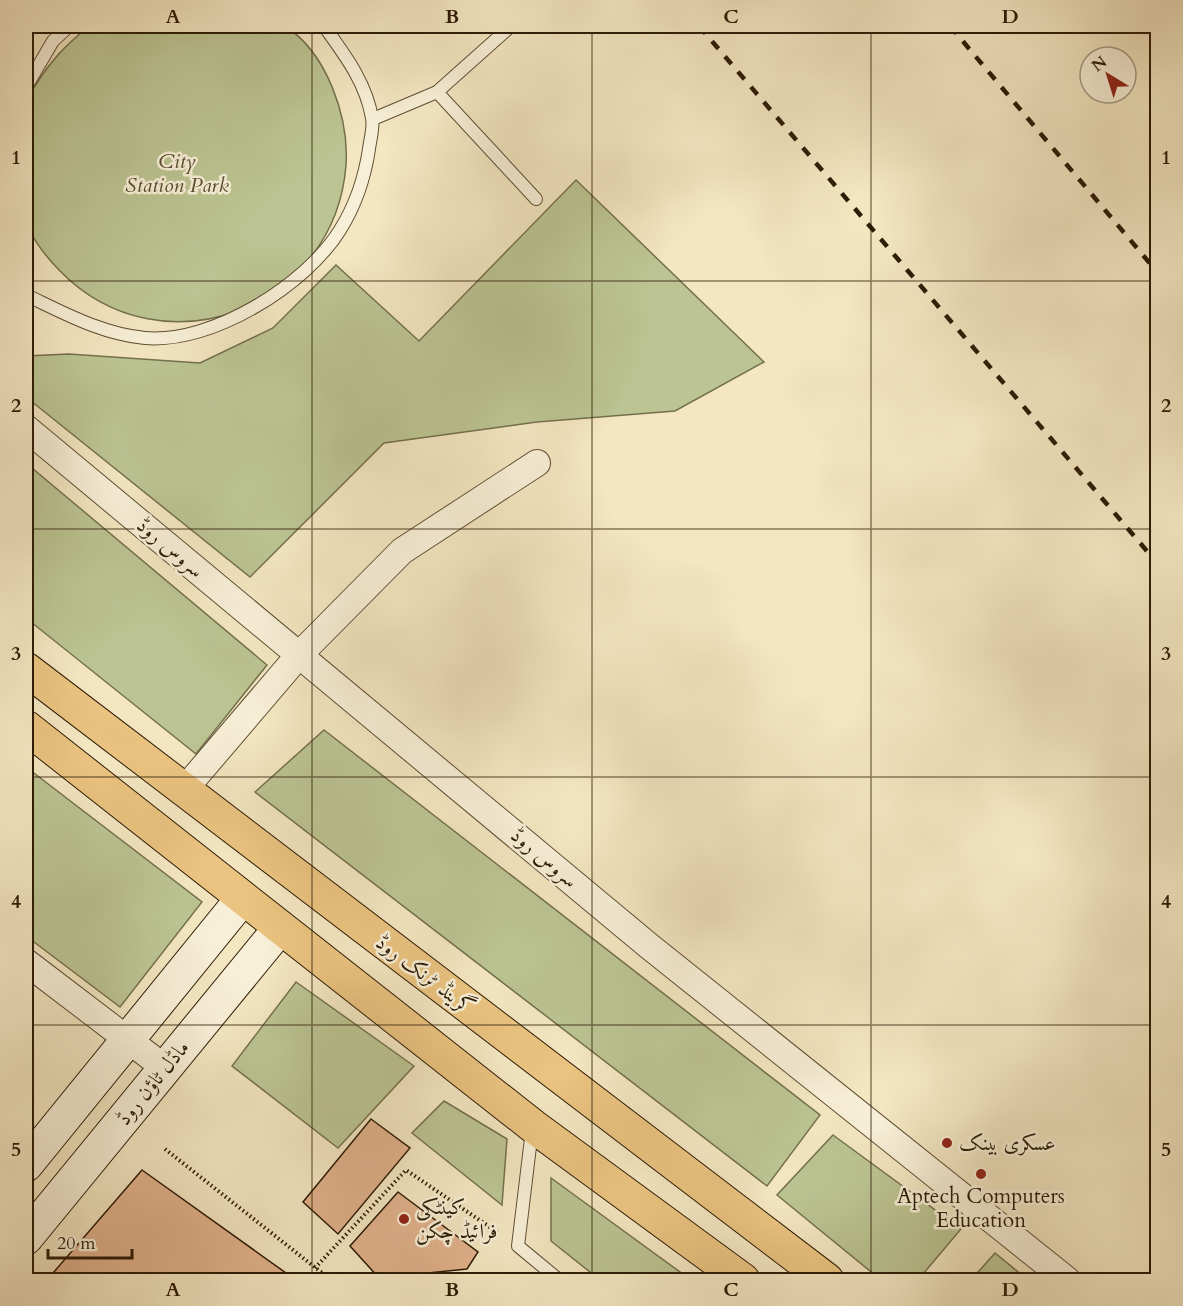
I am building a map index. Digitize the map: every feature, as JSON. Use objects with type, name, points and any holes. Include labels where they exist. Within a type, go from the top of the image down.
[{"type":"highway","name":"گرینڈ ٹرنک روڈ","points":[[26,669],[827,1281]]},
{"type":"highway","points":[[26,727],[533,1126],[743,1281]]},
{"type":"street","name":"سروس روڈ","points":[[26,428],[650,946],[1067,1281]]},
{"type":"street","points":[[183,791],[299,655],[402,550],[537,463]]},
{"type":"street","points":[[26,1165],[242,899]]},
{"type":"street","name":"ماڈل ٹاؤن روڈ","points":[[26,1239],[280,928]]},
{"type":"street","points":[[26,962],[165,1068]]},
{"type":"lane","points":[[26,87],[53,41],[69,26]]},
{"type":"lane","points":[[26,295],[89,326],[146,338],[199,333],[247,311],[294,282],[340,230],[366,174],[373,119],[356,71],[324,26]]},
{"type":"lane","points":[[373,119],[437,92],[511,26]]},
{"type":"lane","points":[[437,92],[536,199]]},
{"type":"lane","points":[[533,1126],[518,1246],[554,1276]]},
{"type":"path","points":[[165,1149],[331,1281]]},
{"type":"path","points":[[315,1268],[406,1170],[518,1246]]},
{"type":"path","points":[[477,1281],[554,1276]]},
{"type":"green space","name":"City Station Park","points":[[89,26],[285,26],[313,52],[324,69],[339,107],[344,127],[346,165],[335,215],[311,257],[278,289],[237,311],[192,321],[146,319],[101,302],[60,271],[40,247],[28,225],[25,212],[26,101],[53,60]]},
{"type":"green space","points":[[576,180],[764,362],[675,411],[537,422],[384,443],[250,577],[26,397],[26,356],[69,354],[200,363],[273,328],[336,265],[419,341]]},
{"type":"green space","points":[[26,463],[267,665],[196,754],[26,618]]},
{"type":"green space","points":[[324,730],[820,1115],[767,1186],[255,792]]},
{"type":"green space","points":[[26,767],[202,902],[120,1007],[26,936]]},
{"type":"green space","points":[[296,982],[414,1066],[338,1148],[232,1066]]},
{"type":"green space","points":[[444,1101],[507,1139],[502,1205],[412,1133]]},
{"type":"green space","points":[[833,1135],[961,1229],[918,1280],[881,1280],[777,1195]]},
{"type":"green space","points":[[551,1178],[691,1280],[600,1280],[551,1241]]},
{"type":"green space","points":[[995,1253],[1028,1280],[971,1280]]},
{"type":"building","points":[[371,1119],[410,1148],[338,1234],[303,1202]]},
{"type":"building","points":[[142,1170],[286,1273],[226,1280],[47,1280]]},
{"type":"building","name":"کینٹکی فرائیڈ چکن","points":[[398,1192],[478,1252],[467,1269],[379,1278],[350,1246]]},
{"type":"railway","points":[[699,26],[1158,564]]},
{"type":"railway","points":[[950,26],[1158,273]]},
{"type":"place","name":"عسکری بینک","points":[[947,1143]]},
{"type":"place","name":"Aptech Computers Education","points":[[981,1174]]},
{"type":"place","name":"کینٹکی فرائیڈ چکن","points":[[404,1219]]}]
